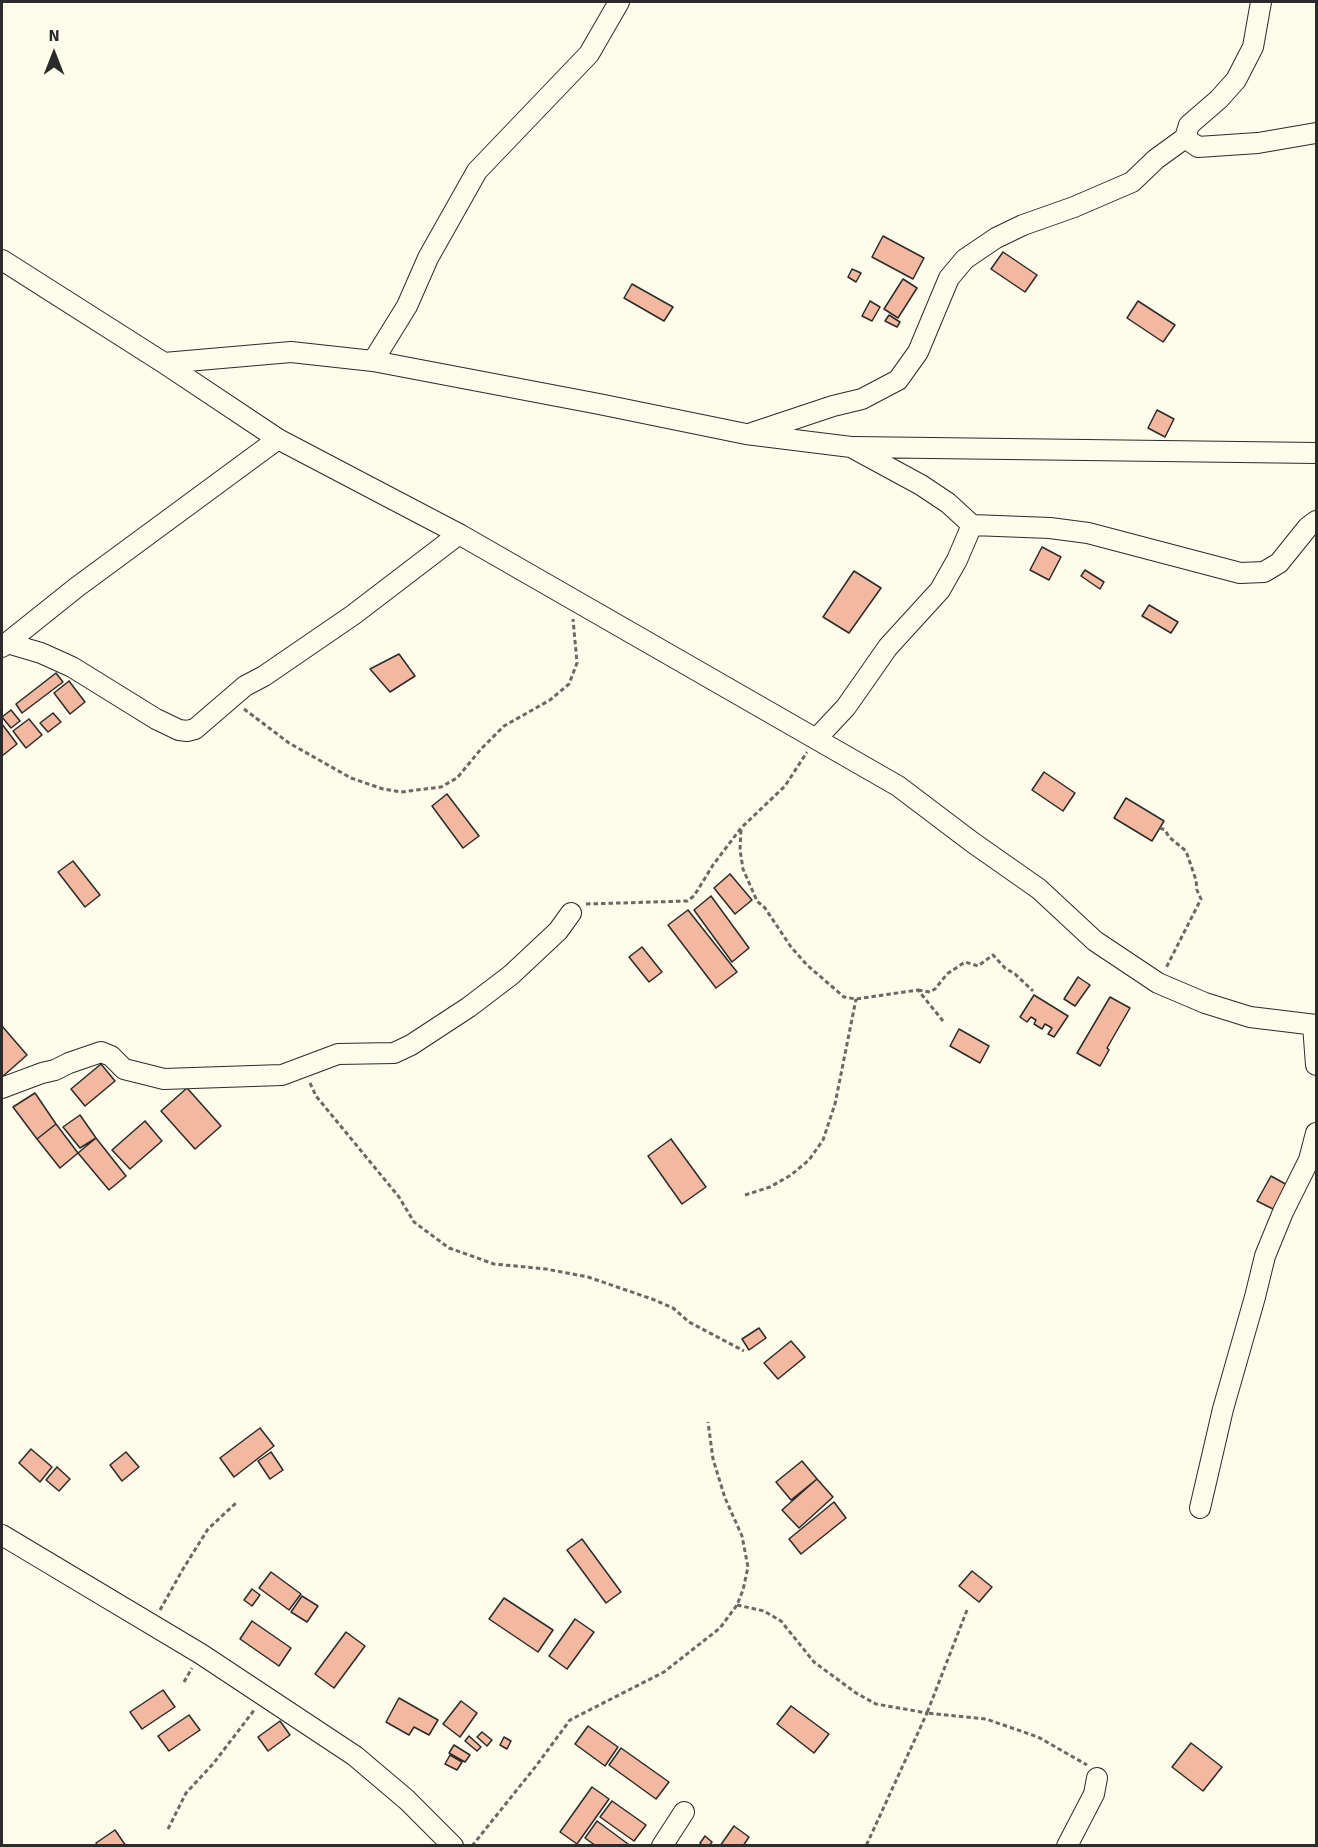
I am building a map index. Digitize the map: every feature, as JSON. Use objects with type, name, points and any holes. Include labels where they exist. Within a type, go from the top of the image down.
[{"type":"street","points":[[374,361],[407,306],[428,258],[477,171],[589,54],[619,2]]},
{"type":"street","points":[[746,434],[862,399],[898,380],[918,352],[949,278],[965,259],[996,238],[1023,225],[1074,207],[1132,182],[1156,159],[1185,138],[1189,125],[1236,80],[1253,47],[1261,2]]},
{"type":"street","points":[[1185,138],[1198,147],[1258,143],[1317,133]]},
{"type":"street","points":[[2,260],[278,439],[459,534],[898,786],[1039,889],[1095,941],[1158,983],[1204,1003],[1250,1017],[1315,1025],[1317,1065]]},
{"type":"street","points":[[164,363],[291,352],[374,361],[746,434],[851,447],[1317,453]]},
{"type":"street","points":[[4,645],[77,587],[278,439]]},
{"type":"street","points":[[851,447],[921,485],[948,503],[972,525],[1050,528],[1088,533],[1240,573],[1264,572],[1279,563],[1308,527],[1317,521]]},
{"type":"street","points":[[816,738],[846,707],[888,647],[940,590],[957,560],[972,525]]},
{"type":"street","points":[[4,645],[41,653],[72,667],[137,708],[179,730],[195,729],[245,686],[326,634],[389,589],[459,534]]},
{"type":"street","points":[[2,1088],[101,1052],[111,1056],[124,1069],[164,1079],[282,1075],[338,1054],[394,1053],[411,1045],[469,1007],[511,975],[558,931],[572,913]]},
{"type":"street","points":[[1200,1508],[1223,1409],[1265,1256],[1283,1212],[1309,1161],[1317,1133]]},
{"type":"street","points":[[2,1535],[152,1624],[355,1756],[407,1800],[453,1845]]},
{"type":"street","points":[[1067,1845],[1094,1794],[1097,1778]]},
{"type":"street","points":[[662,1845],[684,1812]]},
{"type":"path","points":[[230,700],[289,743],[351,778],[383,789],[401,792],[441,787],[457,778],[504,726],[550,700],[569,684],[577,663],[572,600]]},
{"type":"path","points":[[572,913],[579,906],[591,903],[687,901],[694,896],[712,865],[741,828],[785,786],[816,738]]},
{"type":"path","points":[[741,828],[740,850],[743,869],[757,901],[765,908],[807,965],[844,997],[856,999],[918,990],[930,992],[947,974],[965,962],[978,966],[993,955],[1033,991]]},
{"type":"path","points":[[1158,983],[1201,899],[1186,851],[1169,837],[1165,830],[1160,828]]},
{"type":"path","points":[[918,990],[943,1021]]},
{"type":"path","points":[[745,1195],[770,1188],[791,1175],[809,1160],[823,1140],[835,1104],[856,999]]},
{"type":"path","points":[[302,1067],[316,1096],[373,1163],[399,1197],[414,1222],[449,1248],[494,1264],[546,1269],[588,1277],[652,1299],[673,1308],[689,1322],[744,1352]]},
{"type":"path","points":[[472,1845],[570,1720],[664,1672],[720,1628],[737,1605],[748,1567],[742,1536],[725,1498],[712,1459],[708,1422]]},
{"type":"path","points":[[152,1624],[208,1529],[237,1502]]},
{"type":"path","points":[[737,1605],[764,1611],[781,1621],[814,1662],[856,1693],[876,1704],[927,1713],[986,1719],[1038,1737],[1089,1767],[1097,1778]]},
{"type":"path","points":[[866,1845],[927,1713],[967,1610]]},
{"type":"path","points":[[168,1829],[186,1793],[213,1764],[266,1697]]},
{"type":"building","points":[[883,236],[924,258],[913,279],[872,257]]},
{"type":"building","points":[[1003,252],[1037,275],[1025,292],[991,269]]},
{"type":"building","points":[[852,269],[861,273],[856,282],[848,277]]},
{"type":"building","points":[[903,279],[917,288],[898,318],[884,309]]},
{"type":"building","points":[[632,284],[673,307],[664,321],[624,298]]},
{"type":"building","points":[[870,301],[880,307],[872,321],[862,316]]},
{"type":"building","points":[[1138,301],[1175,325],[1163,342],[1127,318]]},
{"type":"building","points":[[889,315],[900,322],[897,327],[885,321]]},
{"type":"building","points":[[1157,410],[1174,419],[1165,437],[1148,428]]},
{"type":"building","points":[[1042,547],[1061,557],[1049,580],[1030,570]]},
{"type":"building","points":[[1085,570],[1104,582],[1100,589],[1081,576]]},
{"type":"building","points":[[854,571],[881,588],[849,633],[823,617]]},
{"type":"building","points":[[1149,605],[1178,622],[1171,633],[1142,616]]},
{"type":"building","points":[[399,654],[415,676],[390,692],[370,669]]},
{"type":"building","points":[[56,673],[63,682],[22,713],[16,704]]},
{"type":"building","points":[[69,681],[85,702],[70,714],[54,693]]},
{"type":"building","points":[[11,710],[20,721],[11,728],[2,717]]},
{"type":"building","points":[[53,713],[61,722],[48,732],[40,723]]},
{"type":"building","points":[[29,719],[42,735],[26,748],[13,731]]},
{"type":"building","points":[[2,724],[17,744],[2,756]]},
{"type":"building","points":[[1044,772],[1075,793],[1063,811],[1032,790]]},
{"type":"building","points":[[447,794],[479,836],[463,848],[432,806]]},
{"type":"building","points":[[1126,798],[1164,821],[1152,841],[1114,818]]},
{"type":"building","points":[[73,861],[100,895],[85,907],[58,872]]},
{"type":"building","points":[[730,874],[752,900],[735,914],[714,888]]},
{"type":"building","points":[[711,896],[749,948],[732,962],[694,910]]},
{"type":"building","points":[[688,910],[737,972],[716,988],[668,925]]},
{"type":"building","points":[[642,947],[662,972],[649,982],[629,957]]},
{"type":"building","points":[[1078,977],[1090,985],[1075,1006],[1064,999]]},
{"type":"building","points":[[1034,995],[1068,1016],[1054,1037],[1048,1034],[1052,1028],[1045,1024],[1042,1029],[1034,1024],[1036,1020],[1031,1017],[1027,1022],[1020,1017]]},
{"type":"building","points":[[1110,997],[1130,1008],[1107,1048],[1109,1050],[1100,1066],[1077,1053]]},
{"type":"building","points":[[2,1026],[27,1055],[2,1077]]},
{"type":"building","points":[[959,1029],[989,1046],[980,1063],[950,1046]]},
{"type":"building","points":[[101,1064],[115,1081],[85,1106],[71,1089]]},
{"type":"building","points":[[187,1088],[221,1126],[195,1149],[161,1111]]},
{"type":"building","points":[[35,1093],[56,1124],[37,1139],[13,1107]]},
{"type":"building","points":[[80,1115],[96,1138],[80,1148],[63,1127]]},
{"type":"building","points":[[145,1121],[162,1141],[130,1169],[112,1150]]},
{"type":"building","points":[[56,1124],[78,1153],[60,1168],[37,1139]]},
{"type":"building","points":[[96,1138],[126,1176],[109,1190],[78,1153]]},
{"type":"building","points":[[671,1139],[706,1187],[682,1204],[648,1156]]},
{"type":"building","points":[[1271,1176],[1289,1186],[1275,1210],[1257,1201]]},
{"type":"building","points":[[759,1328],[766,1338],[749,1350],[742,1339]]},
{"type":"building","points":[[791,1341],[805,1357],[778,1379],[764,1363]]},
{"type":"building","points":[[260,1428],[274,1446],[234,1477],[220,1458]]},
{"type":"building","points":[[31,1449],[52,1467],[40,1482],[19,1463]]},
{"type":"building","points":[[126,1452],[139,1467],[122,1481],[110,1465]]},
{"type":"building","points":[[271,1452],[283,1470],[270,1479],[258,1461]]},
{"type":"building","points":[[802,1461],[817,1479],[791,1500],[776,1482]]},
{"type":"building","points":[[57,1467],[70,1479],[59,1491],[46,1480]]},
{"type":"building","points":[[817,1479],[833,1497],[799,1528],[782,1510]]},
{"type":"building","points":[[834,1502],[846,1518],[801,1554],[789,1539]]},
{"type":"building","points":[[582,1539],[621,1592],[606,1603],[567,1550]]},
{"type":"building","points":[[972,1571],[992,1587],[979,1602],[959,1586]]},
{"type":"building","points":[[271,1572],[301,1594],[289,1610],[259,1588]]},
{"type":"building","points":[[252,1589],[260,1595],[252,1606],[244,1600]]},
{"type":"building","points":[[302,1596],[318,1606],[307,1622],[291,1612]]},
{"type":"building","points":[[504,1598],[553,1630],[538,1652],[489,1619]]},
{"type":"building","points":[[575,1619],[594,1632],[567,1669],[549,1656]]},
{"type":"building","points":[[252,1621],[291,1648],[279,1666],[240,1639]]},
{"type":"building","points":[[346,1632],[365,1646],[334,1688],[315,1674]]},
{"type":"building","points":[[163,1690],[175,1707],[142,1729],[130,1712]]},
{"type":"building","points":[[399,1698],[438,1720],[429,1735],[414,1727],[409,1735],[386,1722]]},
{"type":"building","points":[[461,1701],[477,1713],[460,1737],[443,1724]]},
{"type":"building","points":[[791,1706],[829,1734],[814,1753],[777,1724]]},
{"type":"building","points":[[189,1715],[200,1730],[169,1751],[158,1736]]},
{"type":"building","points":[[280,1721],[290,1735],[268,1751],[258,1737]]},
{"type":"building","points":[[588,1726],[618,1747],[605,1766],[575,1744]]},
{"type":"building","points":[[482,1732],[492,1740],[487,1746],[477,1737]]},
{"type":"building","points":[[469,1736],[481,1747],[477,1751],[465,1741]]},
{"type":"building","points":[[504,1737],[511,1741],[507,1749],[500,1745]]},
{"type":"building","points":[[1191,1743],[1222,1767],[1203,1791],[1172,1767]]},
{"type":"building","points":[[454,1745],[470,1755],[465,1762],[449,1753]]},
{"type":"building","points":[[621,1748],[669,1782],[656,1799],[609,1765]]},
{"type":"building","points":[[450,1755],[462,1762],[457,1770],[445,1764]]},
{"type":"building","points":[[592,1787],[609,1799],[577,1844],[560,1832]]},
{"type":"building","points":[[612,1801],[646,1825],[634,1841],[600,1817]]},
{"type":"building","points":[[597,1821],[628,1844],[627,1846],[596,1846],[585,1838]]},
{"type":"building","points":[[734,1826],[749,1837],[743,1846],[720,1846]]},
{"type":"building","points":[[115,1830],[126,1846],[97,1846],[96,1843]]},
{"type":"building","points":[[705,1836],[712,1842],[709,1846],[703,1846],[700,1843]]}]
